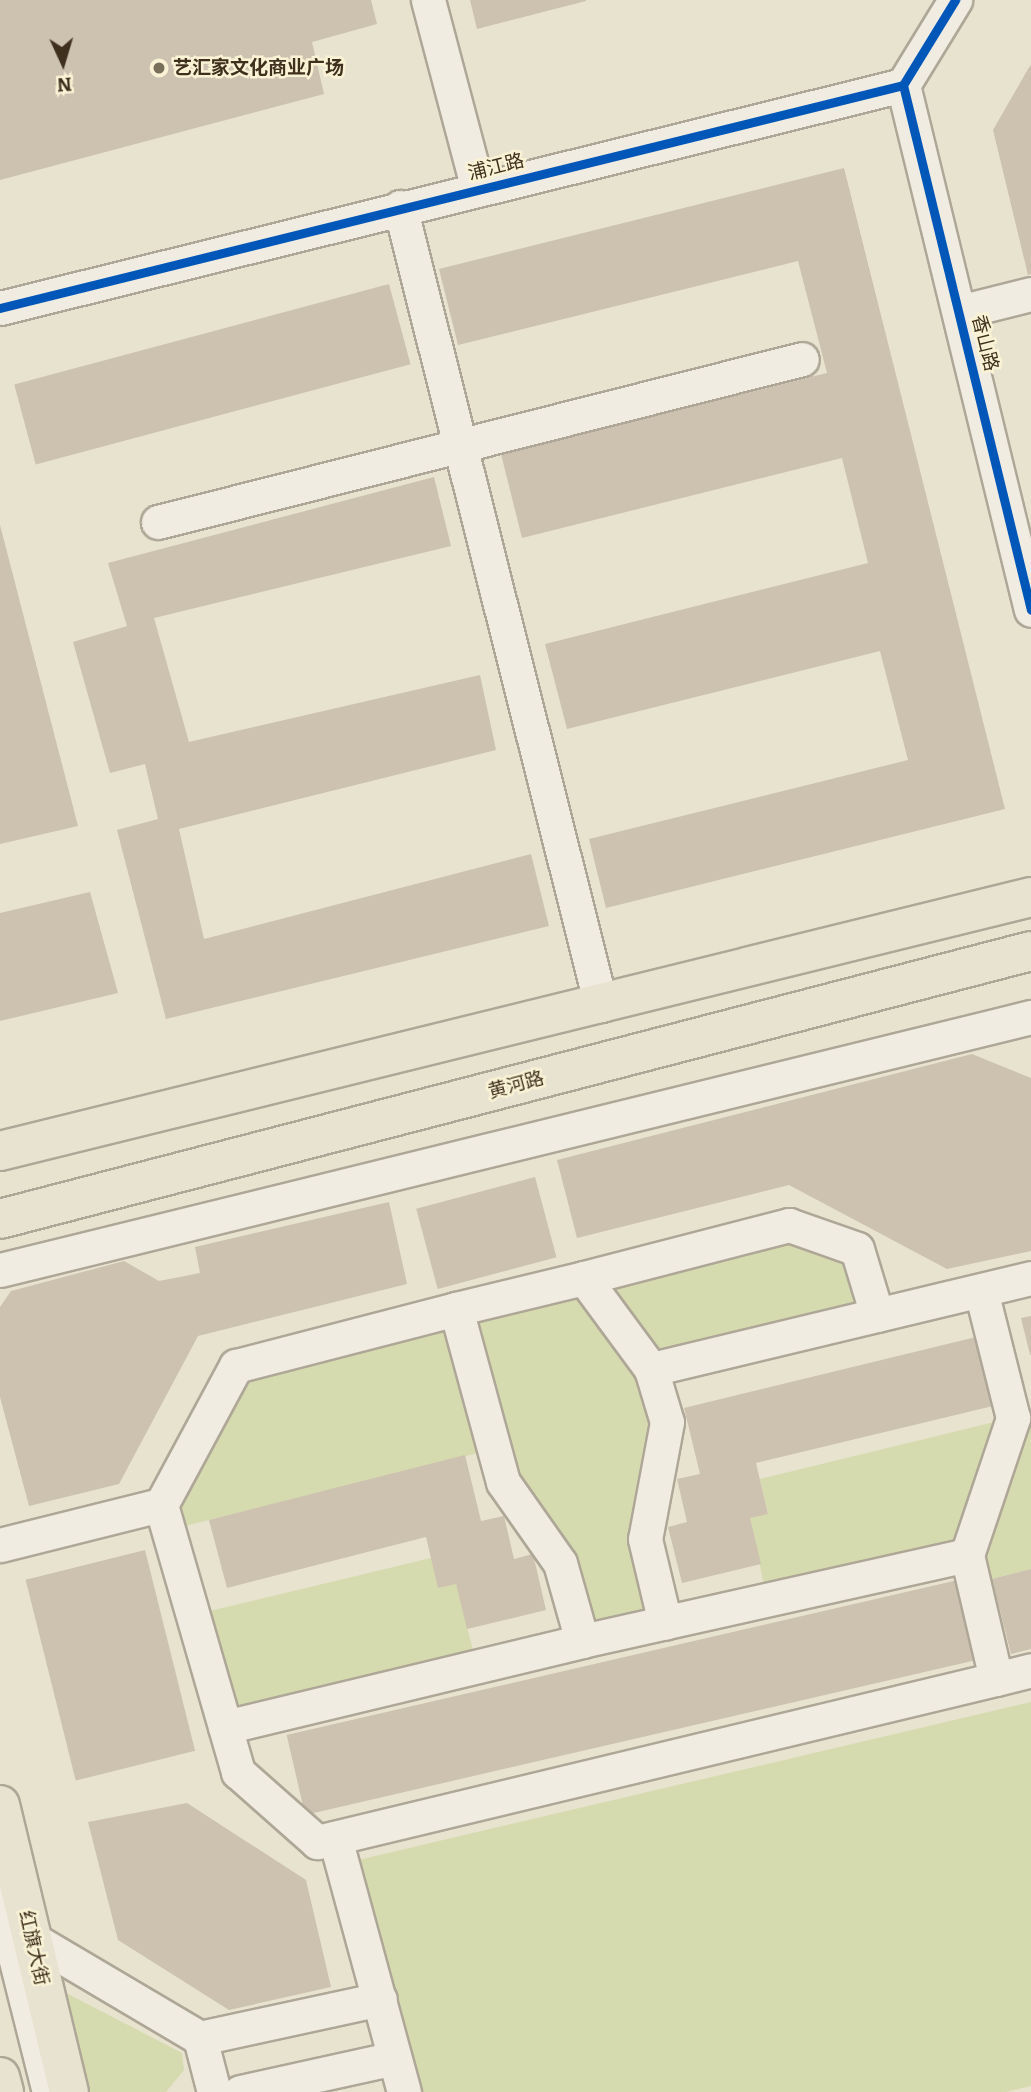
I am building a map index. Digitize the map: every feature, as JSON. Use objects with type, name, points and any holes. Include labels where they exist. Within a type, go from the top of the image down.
[{"type":"main road","points":[[0,1151],[1031,897]]},
{"type":"main road","name":"黄河路","points":[[0,1219],[1031,951]]},
{"type":"main road","name":"红旗大街","points":[[0,1805],[13,1920],[69,2092]]},
{"type":"main road","points":[[0,2077],[4,2092]]},
{"type":"street","points":[[428,0],[478,189]]},
{"type":"street","points":[[903,85],[955,0]]},
{"type":"street","name":"浦江路","points":[[0,308],[400,207],[903,85]]},
{"type":"street","name":"香山路","points":[[903,85],[1031,610]]},
{"type":"street","points":[[400,207],[601,1005]]},
{"type":"street","points":[[959,312],[1031,295]]},
{"type":"street","points":[[158,522],[802,359]]},
{"type":"street","points":[[0,1270],[1031,1017]]},
{"type":"street","points":[[877,1315],[857,1248],[789,1226],[236,1366],[161,1505],[238,1772],[317,1842],[1031,1670]]},
{"type":"street","points":[[584,1278],[651,1369],[667,1422],[645,1539],[665,1623]]},
{"type":"street","points":[[651,1369],[1031,1278]]},
{"type":"street","points":[[982,1291],[1013,1418],[967,1555],[996,1679]]},
{"type":"street","points":[[456,1309],[503,1482],[560,1563],[582,1642]]},
{"type":"street","points":[[0,1545],[161,1505]]},
{"type":"street","points":[[225,1727],[582,1642],[967,1555]]},
{"type":"street","points":[[335,1838],[404,2092]]},
{"type":"street","points":[[13,1920],[200,2038],[214,2092]]},
{"type":"street","points":[[13,1920],[49,2092]]},
{"type":"street","points":[[200,2038],[380,1999]]},
{"type":"street","points":[[240,2092],[394,2058]]},
{"type":"green space","points":[[789,1225],[857,1249],[877,1315],[651,1369],[667,1422],[645,1539],[665,1623],[582,1641],[494,1449],[169,1530],[236,1366]]},
{"type":"green space","points":[[1031,1413],[1031,1569],[992,1579],[966,1555],[767,1600],[750,1518],[768,1513],[760,1479]]},
{"type":"green space","points":[[431,1558],[456,1584],[477,1666],[225,1727],[193,1615]]},
{"type":"green space","points":[[1031,1702],[1031,2086],[1006,2092],[417,2092],[354,1861]]},
{"type":"green space","points":[[41,1980],[182,2053],[184,2070],[166,2092],[67,2092]]},
{"type":"building","name":"艺汇家文化商业广场","points":[[0,0],[371,0],[377,24],[312,42],[324,94],[0,180]]},
{"type":"building","points":[[470,0],[586,0],[586,1],[477,29]]},
{"type":"building","points":[[1031,64],[1031,274],[1028,275],[993,130]]},
{"type":"building","points":[[844,168],[1005,809],[606,908],[589,839],[908,760],[880,651],[567,729],[545,644],[868,563],[842,458],[522,538],[501,454],[827,373],[798,261],[458,345],[439,269]]},
{"type":"building","points":[[389,284],[410,364],[36,465],[14,384]]},
{"type":"building","points":[[434,477],[451,546],[154,618],[189,742],[480,675],[496,750],[179,829],[204,939],[531,854],[549,926],[166,1019],[117,830],[158,819],[145,764],[110,773],[73,642],[127,626],[108,563]]},
{"type":"building","points":[[0,525],[78,826],[0,844]]},
{"type":"building","points":[[90,892],[118,993],[0,1021],[0,913]]},
{"type":"building","points":[[972,1054],[1031,1078],[1031,1251],[947,1269],[789,1185],[577,1238],[557,1160]]},
{"type":"building","points":[[535,1177],[556,1257],[438,1289],[416,1209]]},
{"type":"building","points":[[389,1202],[407,1284],[198,1336],[119,1484],[29,1506],[0,1397],[0,1307],[11,1291],[124,1261],[159,1281],[200,1273],[195,1247]]},
{"type":"building","points":[[1031,1316],[1031,1355],[1030,1355],[1021,1318]]},
{"type":"building","points":[[976,1337],[993,1406],[756,1463],[768,1514],[750,1518],[761,1564],[682,1583],[668,1527],[687,1522],[677,1479],[700,1474],[684,1408]]},
{"type":"building","points":[[465,1455],[481,1521],[504,1516],[514,1559],[533,1554],[546,1610],[467,1629],[456,1584],[438,1588],[426,1537],[227,1588],[209,1520]]},
{"type":"building","points":[[145,1550],[195,1751],[76,1781],[26,1580]]},
{"type":"building","points":[[1031,1569],[1031,1649],[1011,1654],[992,1579]]},
{"type":"building","points":[[958,1580],[976,1660],[305,1815],[287,1735]]},
{"type":"building","points":[[187,1803],[306,1880],[331,1987],[229,2010],[118,1940],[88,1822]]},
{"type":"cycle path","points":[[0,308],[903,85],[955,0]]},
{"type":"cycle path","points":[[903,85],[1031,610]]},
{"type":"place","name":"艺汇家文化商业广场","points":[[159,68]]}]
